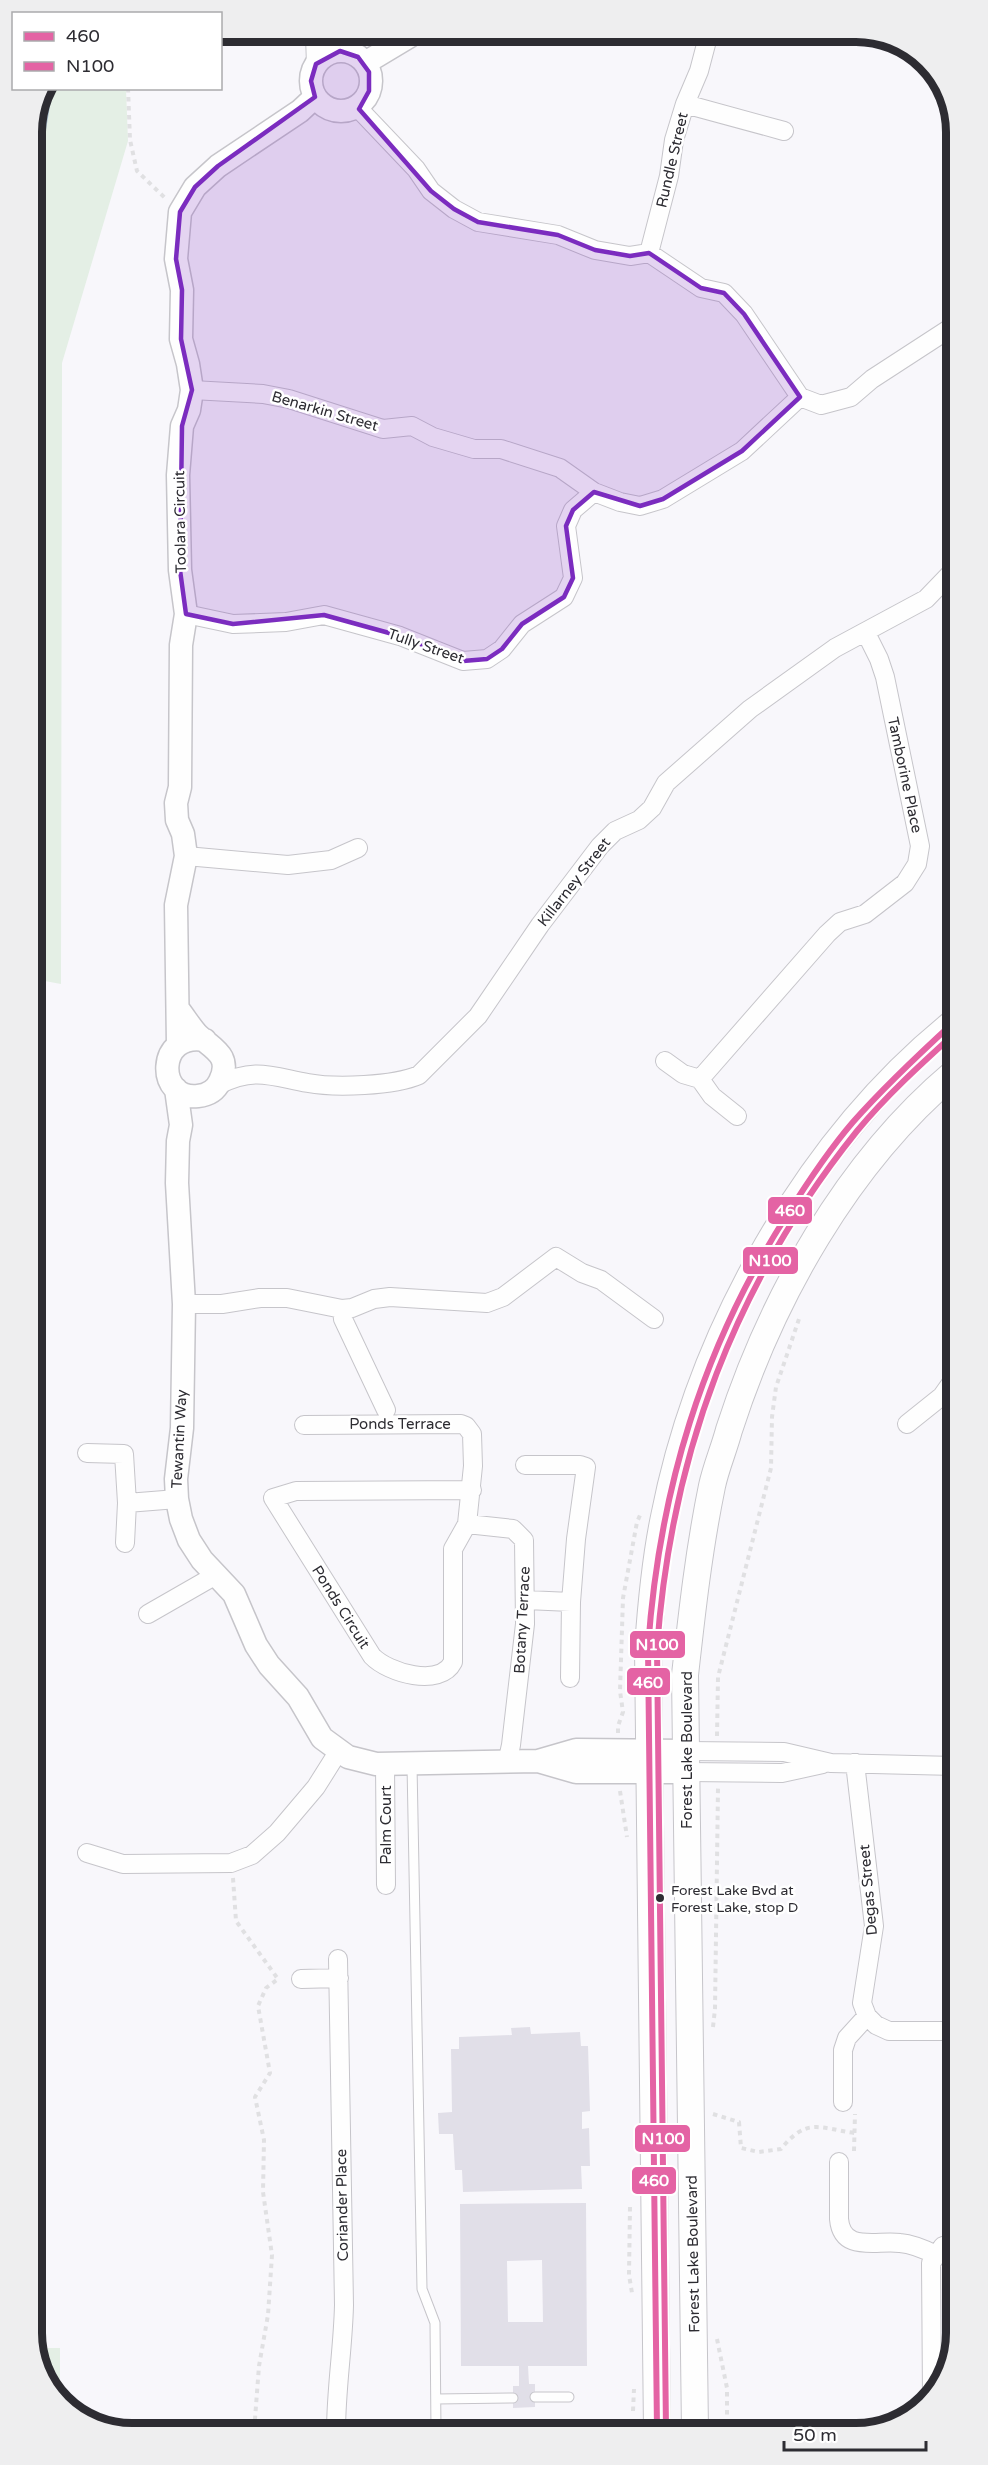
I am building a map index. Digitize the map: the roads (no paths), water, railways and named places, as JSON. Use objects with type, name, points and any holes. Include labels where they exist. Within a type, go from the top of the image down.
[{"type":"main road","points":[[657,2423],[648,1648],[652,1583],[667,1504],[688,1426],[713,1356],[748,1282],[790,1207],[878,1094],[946,1030]]},
{"type":"main road","name":"Forest Lake Boulevard","points":[[695,2423],[685,1675],[694,1589],[712,1485],[744,1383],[779,1305],[832,1214],[881,1146],[946,1080]]},
{"type":"street","points":[[315,42],[316,64],[311,81],[315,97],[321,105],[330,110],[348,111],[357,106],[369,91],[369,72],[365,63],[350,53],[340,51],[331,53],[316,64]]},
{"type":"street","points":[[365,63],[400,42]]},
{"type":"street","name":"Rundle Street","points":[[648,253],[669,176],[674,140],[685,104],[699,71],[707,42]]},
{"type":"street","name":"Toolara Circuit","points":[[178,1045],[176,905],[186,856],[183,834],[177,820],[176,803],[180,787],[181,645],[186,614],[180,570],[178,475],[182,426],[189,410],[192,390],[181,339],[182,290],[176,259],[180,212],[195,187],[218,166],[300,111],[315,97]]},
{"type":"street","points":[[685,104],[784,131]]},
{"type":"street","points":[[357,106],[416,169],[431,191],[454,209],[478,222],[558,235],[595,250],[630,256],[648,253],[701,288],[724,293],[744,314],[800,397],[821,405],[851,398],[872,379],[946,331]]},
{"type":"street","name":"Benarkin Street","points":[[192,390],[263,394],[289,399],[383,429],[412,426],[433,437],[474,449],[501,450],[561,468],[594,492],[620,502],[640,506],[663,499],[742,451],[800,397]]},
{"type":"street","name":"Tully Street","points":[[186,614],[233,624],[286,622],[324,615],[400,636],[463,661],[487,659],[502,649],[522,624],[564,597],[573,579],[566,526],[573,510],[594,492]]},
{"type":"street","name":"Killarney Street","points":[[210,1090],[247,1074],[277,1076],[321,1085],[389,1083],[419,1075],[478,1016],[540,925],[600,846],[615,831],[639,820],[652,808],[666,783],[750,709],[835,648],[926,599],[946,579]]},
{"type":"street","name":"Tamborine Place","points":[[700,1079],[827,933],[840,922],[865,914],[905,882],[917,864],[920,846],[885,677],[866,633]]},
{"type":"street","points":[[186,856],[288,865],[331,860],[358,848]]},
{"type":"street","points":[[179,1010],[196,1033],[217,1049],[224,1067],[210,1090],[193,1097],[176,1089],[167,1073],[167,1064],[169,1055],[178,1045],[191,1040],[205,1040]]},
{"type":"street","points":[[222,1057],[247,1074]]},
{"type":"street","points":[[665,1061],[683,1074],[700,1079],[712,1096],[737,1116]]},
{"type":"street","name":"Tewantin Way","points":[[176,1089],[181,1125]]},
{"type":"street","name":"Tewantin Way","points":[[210,1090],[191,1107],[181,1125],[178,1141],[177,1183],[184,1304],[182,1428],[176,1479],[177,1499],[189,1540],[202,1560],[234,1594],[256,1645],[270,1665],[298,1697],[322,1738],[338,1752],[363,1762],[385,1764],[507,1763],[538,1761],[576,1750],[649,1761],[686,1762]]},
{"type":"street","points":[[184,1304],[222,1304],[260,1298],[287,1298],[342,1309],[352,1308],[374,1299],[390,1297],[487,1303],[503,1297],[556,1257],[582,1273],[601,1280],[654,1319]]},
{"type":"street","points":[[342,1309],[343,1319],[386,1410]]},
{"type":"street","points":[[907,1424],[946,1390]]},
{"type":"street","name":"Ponds Terrace","points":[[304,1425],[466,1426],[474,1441],[472,1490]]},
{"type":"street","points":[[87,1453],[124,1454],[127,1503],[125,1543]]},
{"type":"street","points":[[525,1465],[580,1465],[586,1467],[576,1539],[571,1602],[570,1678]]},
{"type":"street","name":"Ponds Circuit","points":[[472,1490],[466,1524],[453,1549],[453,1662],[450,1668],[440,1675],[396,1672],[380,1665],[372,1656],[273,1498],[296,1491],[472,1490]]},
{"type":"street","points":[[127,1503],[177,1499]]},
{"type":"street","name":"Botany Terrace","points":[[466,1524],[505,1527],[521,1535],[525,1548],[526,1600],[514,1723],[507,1763]]},
{"type":"street","points":[[148,1614],[216,1575]]},
{"type":"street","points":[[526,1600],[571,1602]]},
{"type":"street","points":[[87,1853],[123,1864],[231,1863],[252,1855],[278,1833],[316,1787],[338,1752]]},
{"type":"street","points":[[686,1762],[782,1773],[831,1762],[946,1767]]},
{"type":"street","name":"Degas Street","points":[[855,1763],[874,1926],[862,2002],[867,2016]]},
{"type":"street","name":"Palm Court","points":[[385,1764],[386,1885]]},
{"type":"street","name":"Coriander Place","points":[[336,2423],[344,2305],[338,1959]]},
{"type":"street","points":[[301,1979],[339,1978]]},
{"type":"street","points":[[843,2102],[843,2050],[847,2038],[867,2016],[876,2025],[889,2031],[946,2031]]},
{"type":"street","points":[[839,2162],[838,2219],[839,2228],[845,2238],[855,2242],[911,2244],[936,2255]]},
{"type":"street","points":[[932,2381],[931,2263],[943,2246],[946,2245]]},
{"type":"lane","points":[[412,1764],[422,2289],[435,2323],[436,2423]]},
{"type":"lane","points":[[535,2397],[569,2397]]},
{"type":"lane","points":[[436,2399],[513,2398]]},
{"type":"waterway","points":[[42,135],[47,104]]},
{"type":"place","name":"Forest Lake Bvd at Forest Lake, stop D","points":[[660,1898]]}]
